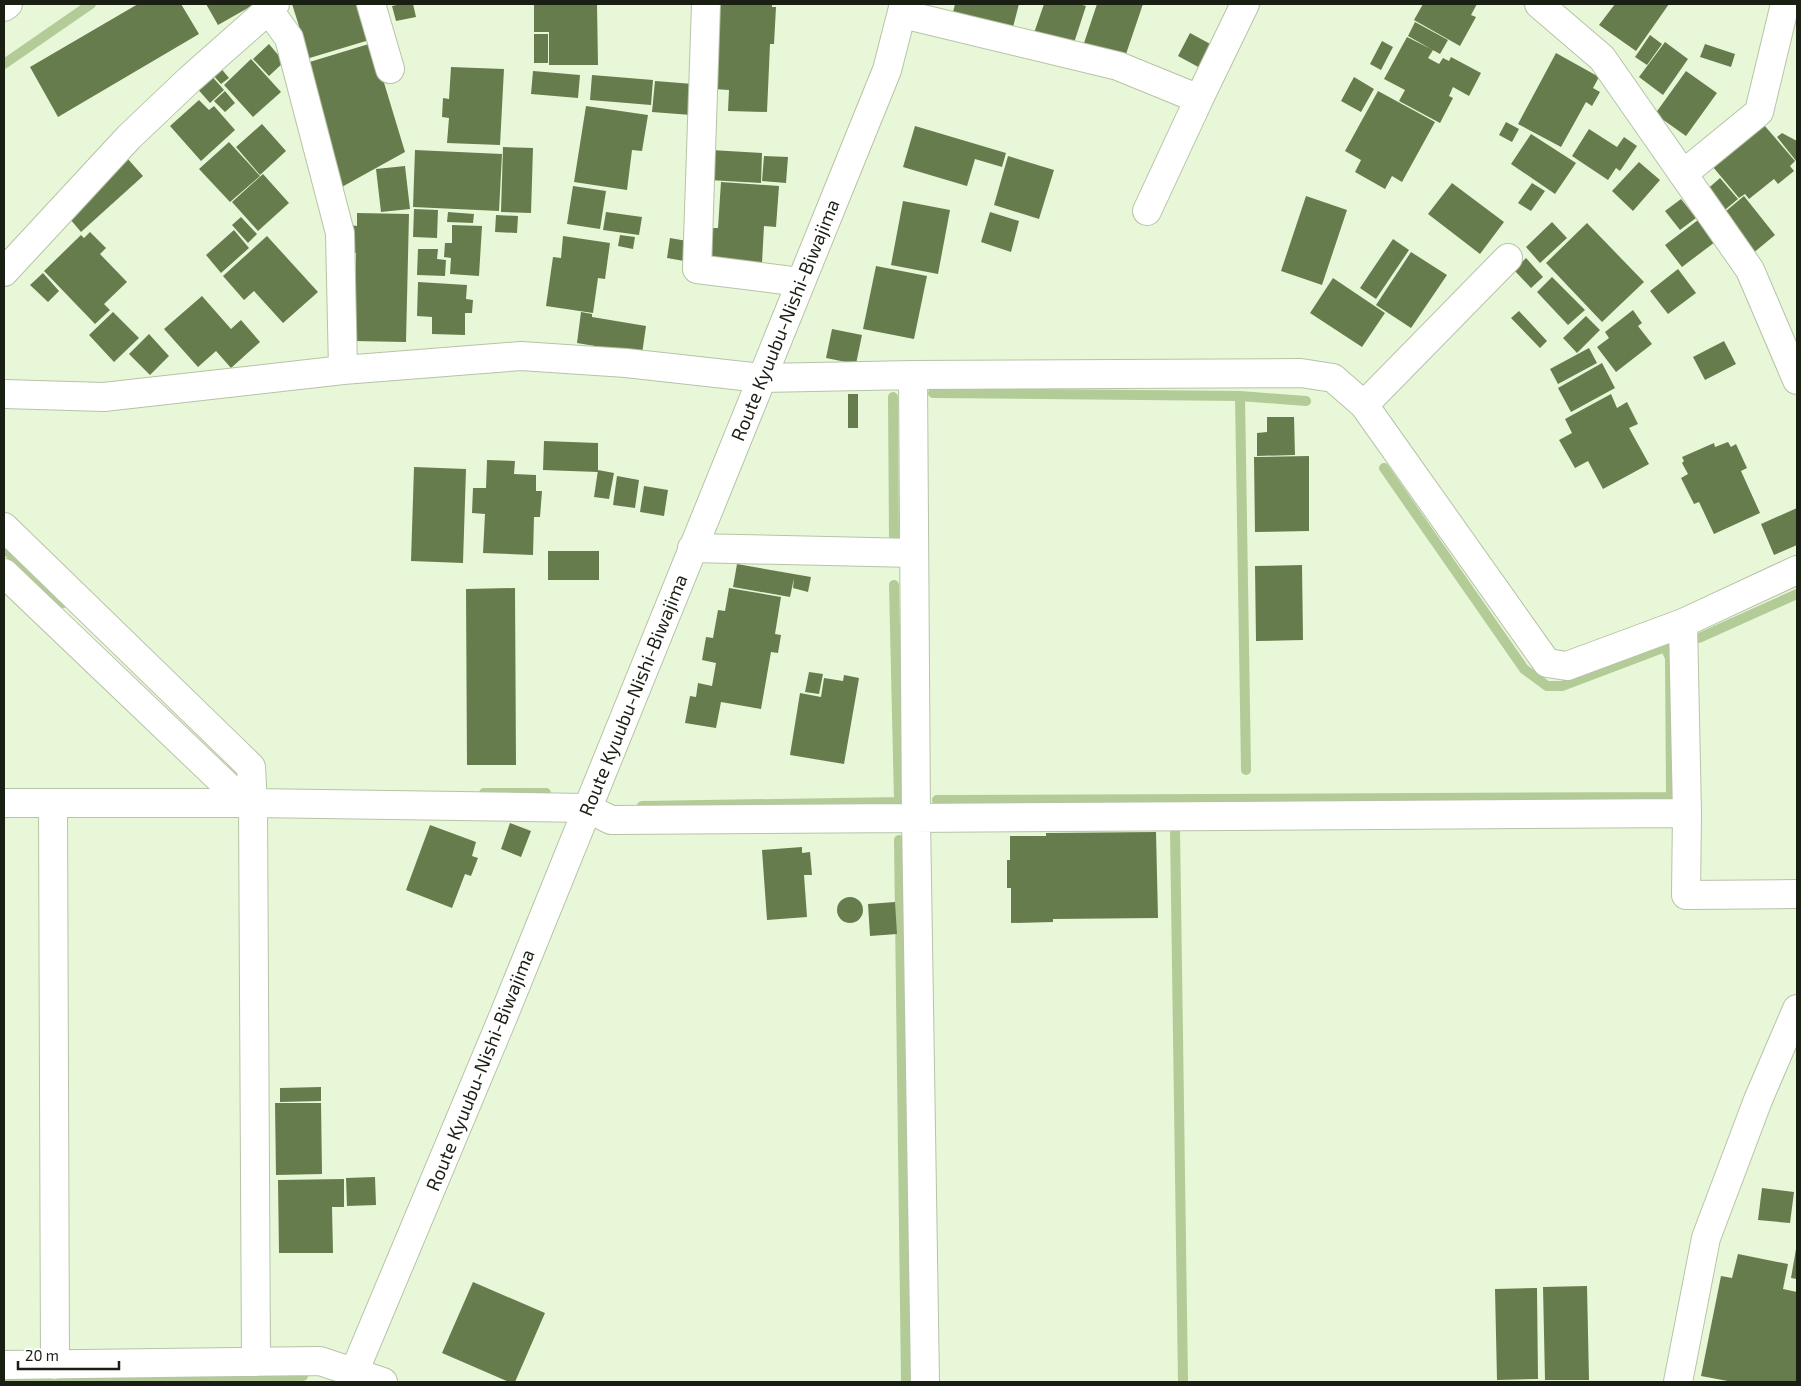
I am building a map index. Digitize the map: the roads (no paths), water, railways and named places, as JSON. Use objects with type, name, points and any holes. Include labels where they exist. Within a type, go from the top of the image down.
[{"type":"street","points":[[4,7],[8,4]]},
{"type":"street","points":[[371,4],[390,69]]},
{"type":"street","points":[[706,4],[697,269],[800,282]]},
{"type":"street","points":[[1147,211],[1245,4]]},
{"type":"street","points":[[1539,4],[1602,58],[1750,270],[1797,380]]},
{"type":"street","points":[[1683,174],[1759,112],[1785,4]]},
{"type":"street","points":[[4,272],[129,137],[190,79],[272,6],[289,38],[340,233],[343,370]]},
{"type":"street","points":[[903,9],[1118,66],[1200,98]]},
{"type":"street","name":"Route Kyuubu-Nishi-Biwajima","points":[[352,1377],[503,1016],[887,70],[903,9]]},
{"type":"street","points":[[1364,405],[1508,258]]},
{"type":"street","points":[[4,394],[104,397],[343,370],[521,356],[626,363],[761,378],[913,375],[1301,373],[1333,378],[1364,405],[1547,662],[1567,666],[1683,623],[1797,570]]},
{"type":"street","points":[[913,375],[916,817],[925,1382]]},
{"type":"street","points":[[4,527],[251,767],[256,1362]]},
{"type":"street","points":[[692,548],[914,553]]},
{"type":"street","points":[[4,572],[250,804]]},
{"type":"street","points":[[1683,623],[1687,813],[1686,895],[1797,894]]},
{"type":"street","points":[[4,803],[587,808],[611,820],[1687,813]]},
{"type":"street","points":[[53,803],[55,1365]]},
{"type":"street","points":[[1678,1382],[1706,1238],[1758,1100],[1797,1009]]},
{"type":"street","points":[[4,1365],[320,1361],[352,1377],[383,1382]]},
{"type":"waterway","points":[[4,64],[91,4]]},
{"type":"waterway","points":[[933,393],[1240,396],[1306,401]]},
{"type":"waterway","points":[[1240,396],[1246,770]]},
{"type":"waterway","points":[[893,397],[894,538]]},
{"type":"waterway","points":[[937,800],[1671,797],[1670,658],[1665,647],[1562,686],[1547,686],[1524,669],[1384,468]]},
{"type":"waterway","points":[[4,548],[63,603]]},
{"type":"waterway","points":[[642,806],[899,802],[894,585]]},
{"type":"waterway","points":[[1699,638],[1797,594]]},
{"type":"waterway","points":[[484,793],[546,793]]},
{"type":"waterway","points":[[1175,828],[1183,1382]]},
{"type":"waterway","points":[[899,840],[906,1382]]},
{"type":"waterway","points":[[4,1380],[303,1376]]}]
